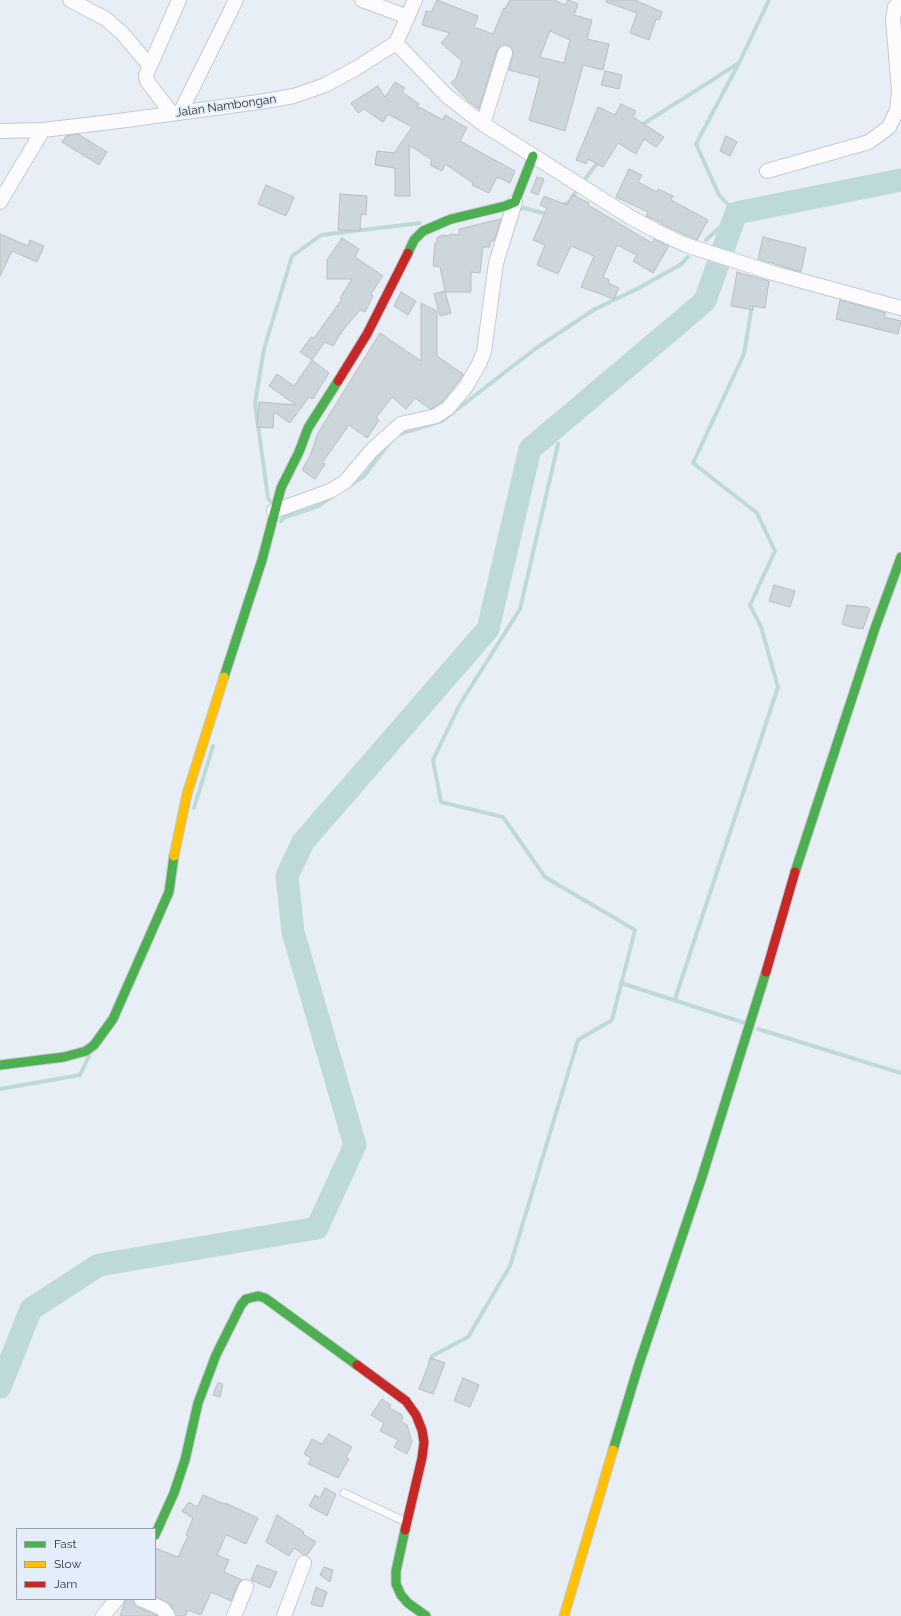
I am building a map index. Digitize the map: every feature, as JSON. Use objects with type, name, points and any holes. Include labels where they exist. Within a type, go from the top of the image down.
[{"type":"street","points":[[70,0],[106,19],[122,33],[150,65]]},
{"type":"street","points":[[179,0],[146,75],[147,81],[176,114],[236,0]]},
{"type":"street","points":[[362,0],[408,17]]},
{"type":"street","points":[[415,0],[396,43],[447,96],[482,124],[630,218],[705,252],[773,273],[901,308]]},
{"type":"street","points":[[767,171],[870,142],[889,127],[897,110],[900,91],[894,19],[895,7],[901,1]]},
{"type":"street","name":"Jalan Nambongan","points":[[0,131],[43,130],[176,114],[294,96],[325,85],[355,69],[396,43]]},
{"type":"street","points":[[482,124],[505,52]]},
{"type":"street","points":[[0,202],[43,130]]},
{"type":"street","points":[[274,511],[330,491],[345,482],[372,450],[401,424],[436,416],[448,408],[465,388],[484,352],[496,263],[515,202],[533,156]]},
{"type":"street","points":[[0,1065],[64,1057],[86,1051],[94,1045],[113,1019],[170,892],[174,858],[187,794],[262,560],[274,511],[288,472],[299,452],[308,428],[367,334],[414,240],[423,231],[451,219],[505,206],[515,202]]},
{"type":"street","points":[[564,1616],[638,1367],[701,1180],[747,1035],[802,849],[875,628],[901,557]]},
{"type":"street","points":[[156,1533],[176,1487],[185,1460],[198,1403],[216,1355],[246,1299],[258,1296],[266,1298],[406,1401],[416,1415],[422,1430],[424,1442],[408,1523],[396,1571],[396,1584],[401,1595],[408,1603],[426,1616]]},
{"type":"street","points":[[284,1616],[304,1562]]},
{"type":"street","points":[[234,1616],[246,1587]]},
{"type":"street","points":[[103,1616],[117,1600]]},
{"type":"street","points":[[143,1600],[163,1609],[168,1616]]},
{"type":"lane","points":[[344,1493],[408,1523]]},
{"type":"building","points":[[437,0],[478,16],[474,27],[493,34],[504,8],[505,9],[510,0],[554,0],[565,5],[568,0],[578,4],[574,15],[592,20],[587,39],[609,44],[603,70],[583,65],[565,131],[529,120],[540,78],[509,70],[513,52],[511,47],[507,45],[500,47],[497,50],[479,109],[468,101],[451,83],[456,78],[462,61],[441,43],[450,33],[422,25],[426,11],[431,12]],"holes":[[[550,31],[570,40],[564,63],[540,57]]]},
{"type":"building","points":[[606,0],[635,0],[662,12],[659,20],[656,19],[649,40],[630,33],[637,13],[606,2]]},
{"type":"building","points":[[605,71],[622,75],[619,89],[601,85]]},
{"type":"building","points":[[395,82],[405,88],[402,92],[419,104],[417,106],[443,120],[445,115],[467,128],[460,141],[515,171],[510,183],[497,177],[489,193],[472,185],[473,183],[445,164],[442,171],[430,165],[432,160],[409,145],[410,196],[395,196],[395,168],[375,165],[377,151],[394,153],[412,127],[388,114],[383,122],[364,109],[358,113],[351,103],[378,86],[385,97]]},
{"type":"building","points":[[621,104],[636,111],[633,117],[664,137],[656,147],[644,139],[636,154],[618,143],[603,167],[588,159],[586,164],[576,160],[598,107],[615,115]]},
{"type":"building","points":[[78,134],[107,152],[99,165],[62,142],[66,136]]},
{"type":"building","points":[[726,136],[737,142],[730,156],[720,151]]},
{"type":"building","points":[[629,169],[642,175],[638,182],[657,192],[658,189],[673,196],[671,200],[708,220],[697,240],[646,216],[648,212],[616,197]]},
{"type":"building","points":[[537,177],[544,179],[538,195],[531,192]]},
{"type":"building","points":[[266,185],[294,197],[286,216],[258,204]]},
{"type":"building","points":[[340,194],[367,196],[366,215],[361,214],[360,231],[338,230]]},
{"type":"building","points":[[573,195],[589,203],[588,205],[652,243],[654,239],[669,246],[653,273],[633,261],[637,255],[617,245],[603,277],[609,280],[608,283],[619,288],[614,299],[581,287],[594,256],[571,246],[558,274],[537,265],[545,245],[533,240],[547,208],[540,205],[544,196],[567,205]]},
{"type":"building","points":[[501,219],[494,241],[490,241],[490,247],[483,247],[480,273],[471,272],[471,292],[445,292],[451,313],[440,316],[434,294],[445,291],[440,267],[433,266],[435,243],[437,243],[437,238],[442,235],[459,235],[459,229]]},
{"type":"building","points":[[0,234],[28,246],[30,240],[44,246],[37,262],[12,251],[0,276]]},
{"type":"building","points":[[763,237],[806,248],[801,272],[758,259]]},
{"type":"building","points":[[342,238],[359,249],[355,257],[383,276],[371,294],[373,296],[365,312],[360,310],[343,330],[333,346],[325,342],[312,360],[300,352],[311,337],[314,338],[342,299],[340,298],[352,279],[327,279],[327,260]]},
{"type":"building","points":[[737,272],[769,281],[765,308],[753,306],[753,310],[731,306]]},
{"type":"building","points":[[401,292],[416,301],[408,315],[394,306]]},
{"type":"building","points":[[840,300],[886,313],[884,317],[901,321],[898,334],[836,319]]},
{"type":"building","points":[[421,303],[437,311],[437,356],[463,374],[462,377],[442,402],[430,409],[415,398],[406,409],[392,397],[376,418],[379,420],[367,438],[349,425],[322,463],[325,464],[315,479],[302,470],[310,456],[318,433],[380,333],[421,361]]},
{"type":"building","points":[[312,360],[329,373],[313,399],[309,397],[290,423],[274,412],[273,428],[257,427],[259,402],[296,405],[269,386],[277,374],[294,386]]},
{"type":"building","points":[[774,585],[795,591],[790,607],[769,601]]},
{"type":"building","points":[[847,605],[867,607],[870,609],[863,629],[842,624]]},
{"type":"building","points":[[431,1358],[445,1363],[433,1394],[419,1389]]},
{"type":"building","points":[[463,1378],[479,1385],[470,1407],[454,1401]]},
{"type":"building","points":[[218,1383],[223,1384],[220,1397],[213,1395]]},
{"type":"building","points":[[382,1399],[391,1405],[389,1408],[401,1414],[403,1417],[401,1421],[407,1425],[412,1442],[407,1454],[394,1447],[398,1440],[380,1431],[384,1423],[371,1415]]},
{"type":"building","points":[[329,1434],[352,1447],[346,1457],[349,1459],[338,1478],[308,1464],[311,1458],[304,1454],[312,1439],[322,1444]]},
{"type":"building","points":[[325,1488],[336,1494],[327,1516],[309,1506],[315,1495],[320,1498]]},
{"type":"building","points":[[203,1495],[258,1518],[246,1544],[226,1535],[217,1555],[229,1560],[224,1572],[242,1580],[238,1584],[231,1601],[211,1592],[201,1615],[188,1610],[185,1616],[176,1616],[170,1604],[156,1597],[156,1548],[178,1557],[188,1536],[186,1535],[193,1518],[182,1511],[189,1502],[197,1507]]},
{"type":"building","points":[[277,1515],[304,1532],[303,1534],[316,1542],[307,1555],[304,1555],[294,1548],[289,1556],[266,1542]]},
{"type":"building","points":[[257,1565],[277,1572],[270,1588],[251,1580]]},
{"type":"building","points":[[324,1567],[333,1570],[330,1582],[320,1575]]},
{"type":"building","points":[[316,1587],[327,1592],[322,1607],[311,1604]]},
{"type":"building","points":[[126,1600],[133,1600],[134,1604],[137,1607],[158,1616],[120,1616]]},
{"type":"waterway","points":[[640,126],[739,63],[769,0]]},
{"type":"waterway","points":[[706,240],[736,213],[719,195],[696,144],[739,63]]},
{"type":"waterway","points":[[561,206],[569,202],[600,160]]},
{"type":"waterway","points":[[0,1387],[31,1309],[99,1265],[317,1228],[355,1145],[293,932],[287,876],[303,842],[488,629],[530,449],[705,301],[736,213],[901,180]]},
{"type":"waterway","points":[[518,210],[524,208],[546,214],[550,213]]},
{"type":"waterway","points":[[271,502],[268,498],[255,403],[264,349],[292,256],[321,235],[420,223]]},
{"type":"waterway","points":[[396,435],[442,421],[535,349],[595,309],[637,289],[680,265],[688,257]]},
{"type":"waterway","points":[[675,999],[778,687],[761,627],[750,605],[775,551],[757,513],[693,463],[744,354],[752,305]]},
{"type":"waterway","points":[[349,486],[364,476],[390,442]]},
{"type":"waterway","points":[[430,1362],[432,1356],[468,1337],[510,1266],[578,1040],[612,1020],[635,930],[545,877],[503,817],[441,802],[433,760],[460,704],[520,609],[558,444]]},
{"type":"waterway","points":[[281,521],[283,518],[318,506],[333,496]]},
{"type":"waterway","points":[[194,808],[213,746]]},
{"type":"waterway","points":[[621,983],[745,1023]]},
{"type":"waterway","points":[[758,1029],[901,1073]]},
{"type":"waterway","points":[[0,1089],[80,1075],[89,1056]]},
{"type":"traffic: fast","points":[[408,253],[414,240],[423,231],[451,219],[505,206],[515,202],[533,156]]},
{"type":"traffic: fast","points":[[224,677],[262,560],[281,488],[299,452],[308,428],[338,381]]},
{"type":"traffic: fast","points":[[795,872],[875,628],[901,557]]},
{"type":"traffic: fast","points":[[0,1065],[64,1057],[86,1051],[94,1045],[113,1019],[169,892],[174,856]]},
{"type":"traffic: fast","points":[[613,1450],[638,1367],[701,1180],[766,972]]},
{"type":"traffic: fast","points":[[156,1533],[174,1493],[185,1460],[198,1403],[216,1355],[241,1305],[246,1299],[258,1296],[265,1298],[357,1365]]},
{"type":"traffic: fast","points":[[405,1530],[396,1571],[396,1584],[401,1595],[408,1603],[426,1616]]},
{"type":"traffic: slow","points":[[174,856],[187,794],[224,677]]},
{"type":"traffic: slow","points":[[564,1616],[613,1450]]},
{"type":"traffic: jam","points":[[338,381],[367,334],[408,253]]},
{"type":"traffic: jam","points":[[766,972],[795,872]]},
{"type":"traffic: jam","points":[[357,1365],[406,1401],[416,1415],[422,1430],[424,1442],[422,1458],[405,1530]]}]
